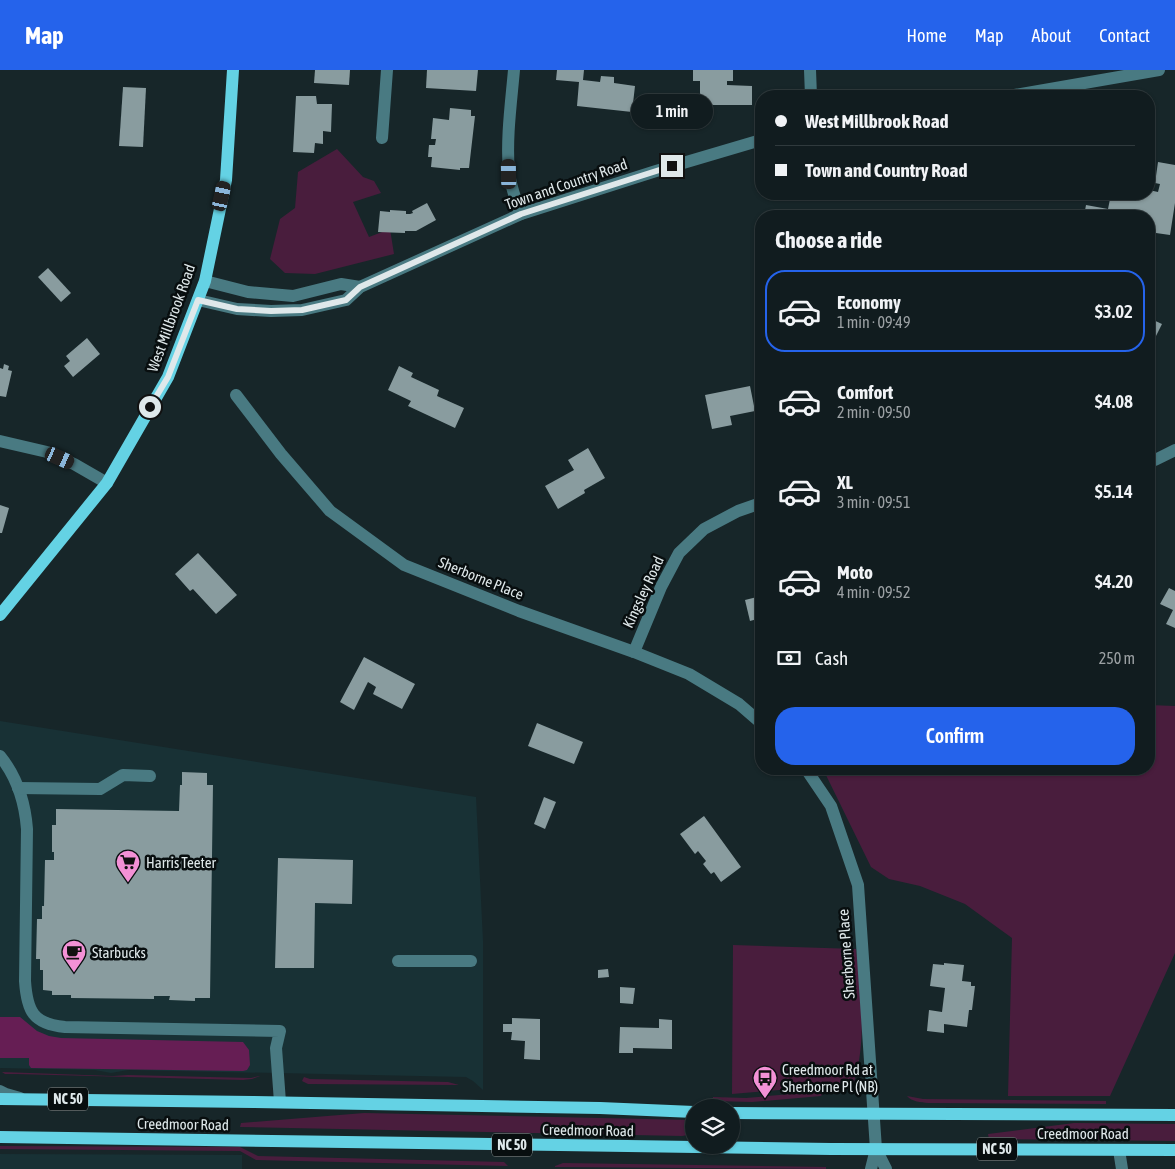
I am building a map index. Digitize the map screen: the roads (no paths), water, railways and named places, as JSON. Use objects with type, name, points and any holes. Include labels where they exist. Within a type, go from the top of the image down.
[{"type":"main road","name":"West Millbrook Road","points":[[0,615],[107,483],[168,377],[205,281],[226,180],[233,70]]},
{"type":"main road","name":"Creedmoor Road","points":[[0,1099],[280,1102],[600,1108],[685,1112]]},
{"type":"main road","name":"Creedmoor Road","points":[[740,1112],[1175,1115]]},
{"type":"main road","name":"Creedmoor Road","points":[[0,1137],[876,1149],[1175,1150]]},
{"type":"street","points":[[382,138],[387,70]]},
{"type":"street","points":[[514,70],[509,136],[509,174],[521,214]]},
{"type":"street","points":[[810,70],[811,90]]},
{"type":"street","points":[[1044,90],[1159,70]]},
{"type":"street","name":"Town and Country Road","points":[[198,300],[237,309],[271,311],[302,310],[346,300],[360,287],[521,214],[755,142]]},
{"type":"street","name":"Town and Country Road","points":[[205,281],[248,292],[293,296],[341,284],[360,287]]},
{"type":"street","name":"Sherborne Place","points":[[236,395],[281,454],[330,511],[404,564],[519,611],[634,652],[689,674],[740,704],[755,718]]},
{"type":"street","points":[[0,442],[47,452],[74,464],[107,483]]},
{"type":"street","points":[[1155,460],[1175,450]]},
{"type":"street","name":"Kingsley Road","points":[[634,652],[661,587],[679,553],[704,529],[738,510],[755,505]]},
{"type":"street","points":[[0,756],[18,788],[26,813],[26,991],[28,1004],[34,1015],[41,1022],[65,1027],[280,1032],[276,1048],[280,1102]]},
{"type":"street","points":[[18,788],[100,789],[123,775],[150,776]]},
{"type":"street","name":"Sherborne Place","points":[[810,775],[831,806],[858,885],[876,1149]]},
{"type":"street","points":[[398,961],[471,961]]},
{"type":"street","points":[[0,1091],[25,1099]]},
{"type":"street","points":[[871,1169],[876,1149]]},
{"type":"street","points":[[876,1149],[886,1169]]},
{"type":"street","points":[[1118,1150],[1122,1169]]},
{"type":"place","name":"Harris Teeter","points":[[128,883]]},
{"type":"place","name":"Starbucks","points":[[74,973]]},
{"type":"place","name":"Creedmoor Rd at Sherborne Pl (NB)","points":[[765,1099]]}]
